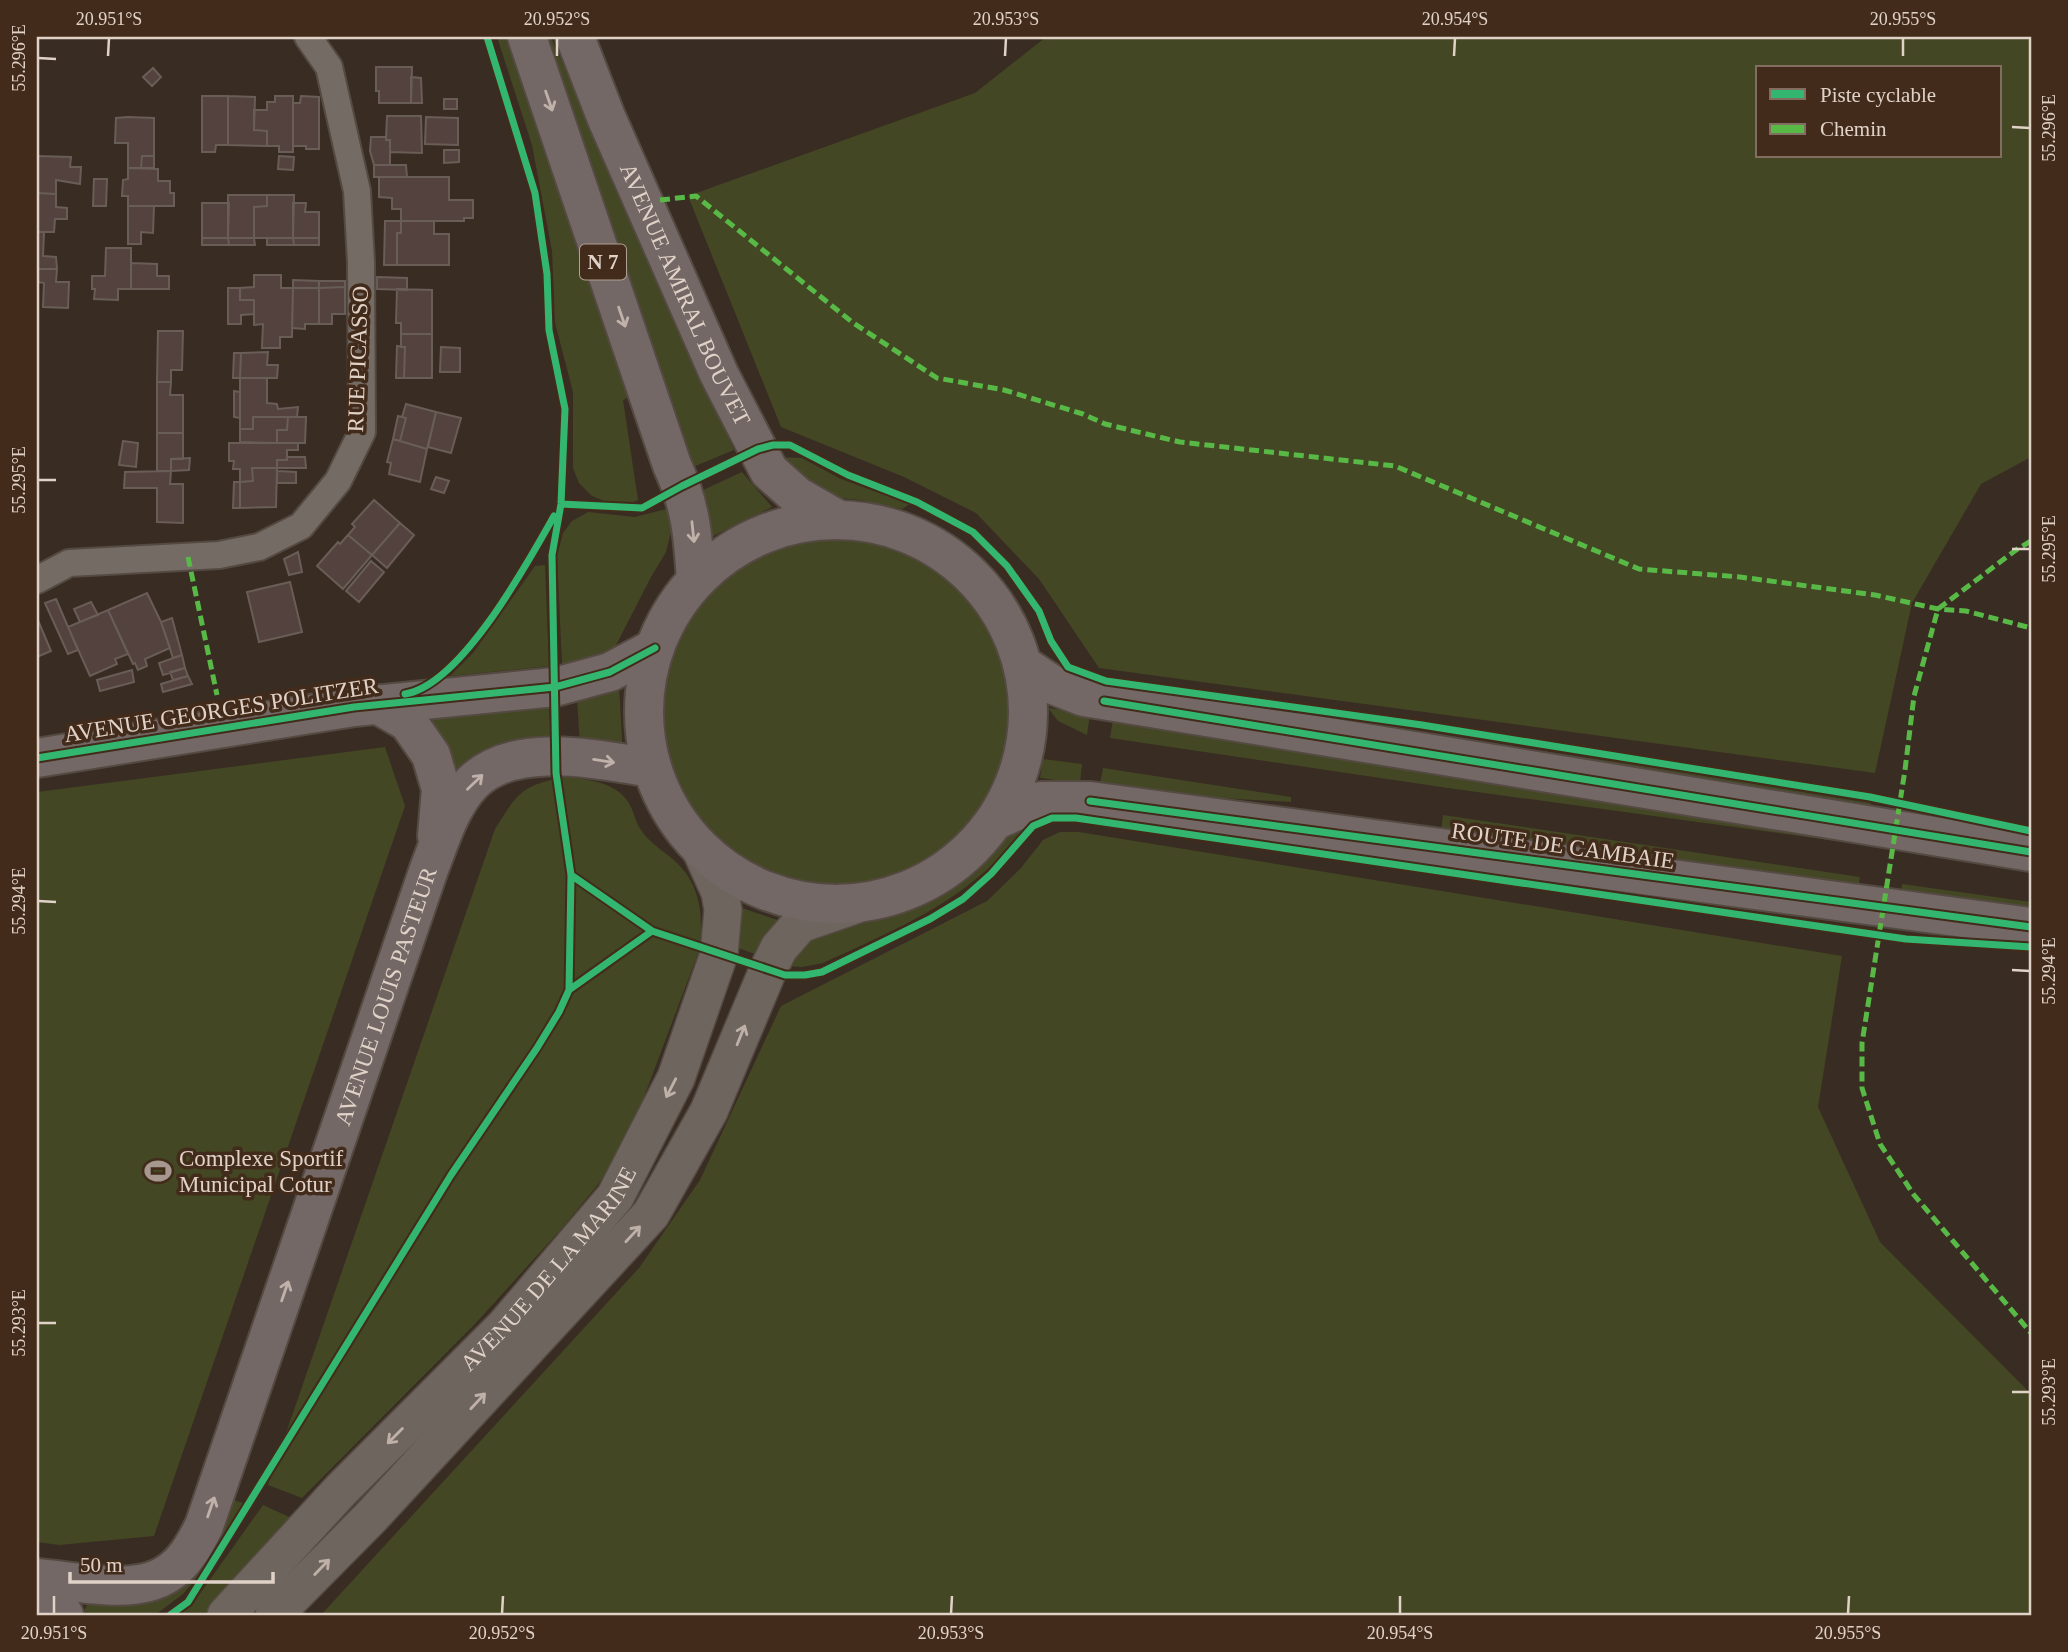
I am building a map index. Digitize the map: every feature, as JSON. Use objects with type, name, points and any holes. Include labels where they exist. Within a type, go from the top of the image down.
[{"type":"main road","name":"N 7","points":[[527,37],[667,452],[682,486],[693,526],[695,580]]},
{"type":"main road","name":"AVENUE AMIRAL BOUVET","points":[[575,37],[606,117],[719,374],[769,471],[797,496],[837,519]]},
{"type":"main road","points":[[837,519],[883,524],[926,541],[970,572],[1003,615],[1023,665],[1029,703],[1027,740],[1016,782],[996,820],[958,862],[929,880],[909,891],[855,905],[798,902],[745,883],[700,848],[671,811],[652,768],[644,728],[645,688],[654,648],[671,612],[695,580],[719,559],[746,541],[775,528],[805,521],[837,519]]},
{"type":"main road","name":"AVENUE GEORGES POLITZER","points":[[37,758],[377,704],[555,687],[610,672],[654,648]]},
{"type":"main road","points":[[1023,665],[1053,685],[1084,697],[1104,701],[2031,852]]},
{"type":"main road","points":[[377,704],[408,722],[430,755],[441,789],[436,852]]},
{"type":"main road","name":"AVENUE LOUIS PASTEUR","points":[[37,1578],[121,1586],[144,1584],[168,1574],[189,1553],[204,1527],[436,852],[454,808],[471,784],[487,771],[526,758],[578,757],[652,768]]},
{"type":"main road","name":"ROUTE DE CAMBAIE","points":[[996,820],[1040,801],[1090,801],[2031,927]]},
{"type":"main road","name":"AVENUE DE LA MARINE","points":[[226,1615],[341,1490],[505,1326],[615,1196],[676,1078],[719,954],[723,932],[722,901],[700,848]]},
{"type":"main road","name":"AVENUE DE LA MARINE","points":[[274,1615],[371,1517],[651,1214],[709,1111],[779,948],[800,924],[855,905]]},
{"type":"main road","points":[[37,1592],[58,1607],[64,1615]]},
{"type":"street","name":"RUE PICASSO","points":[[37,580],[69,563],[219,555],[259,547],[301,526],[338,481],[362,432],[361,262],[357,191],[329,67],[308,37]]},
{"type":"green space","points":[[497,37],[513,37],[631,396],[623,400],[638,500],[629,504],[607,502],[592,496],[579,483],[573,468],[573,392],[555,323],[552,251],[532,145]]},
{"type":"green space","points":[[535,37],[551,37],[734,450],[688,469]]},
{"type":"green space","points":[[1046,37],[2031,37],[2031,457],[1981,484],[1912,603],[1875,773],[1099,668],[1039,579],[976,513],[904,477],[781,427],[688,196],[975,93]]},
{"type":"green space","points":[[775,457],[802,458],[841,479],[910,504],[902,509],[860,500],[818,496]]},
{"type":"green space","points":[[742,472],[772,507],[709,538],[701,491]]},
{"type":"green space","points":[[670,508],[671,532],[666,552],[612,653],[565,670],[562,663],[557,556],[563,533],[572,521],[588,512],[635,517]]},
{"type":"green space","points":[[833,536],[868,540],[901,550],[932,566],[959,588],[981,615],[997,646],[1007,679],[1011,714],[1007,749],[997,782],[981,813],[959,840],[932,862],[901,878],[868,888],[833,892],[798,888],[765,878],[734,862],[707,840],[685,813],[669,782],[659,749],[655,714],[659,679],[669,646],[685,615],[707,588],[734,566],[765,550],[798,540]]},
{"type":"green space","points":[[545,565],[549,666],[450,676],[473,653],[535,566]]},
{"type":"green space","points":[[619,685],[623,756],[580,746],[577,697]]},
{"type":"green space","points":[[1117,688],[1657,768],[1871,803],[1870,812]]},
{"type":"green space","points":[[548,699],[552,747],[455,773],[425,720],[429,709]]},
{"type":"green space","points":[[1048,708],[1090,714],[1087,735],[1058,721]]},
{"type":"green space","points":[[1113,719],[1862,841],[1851,843],[1448,788],[1110,738]]},
{"type":"green space","name":"Complexe Sportif Municipal Cotur","points":[[385,747],[405,806],[154,1536],[59,1545],[37,1542],[37,792]]},
{"type":"green space","points":[[1043,759],[1082,764],[1080,783],[1040,778]]},
{"type":"green space","points":[[1103,768],[1291,797],[1291,802],[1186,796],[1100,784]]},
{"type":"green space","points":[[564,777],[601,783],[625,797],[645,835],[685,872],[699,902],[700,948],[635,1121],[605,1176],[563,1227],[475,1324],[302,1498],[268,1485],[495,829],[522,793],[538,784]]},
{"type":"green space","points":[[1044,815],[1027,828],[982,874],[926,913],[823,963],[802,967],[787,966],[805,942],[837,927],[881,918],[935,898],[978,866],[1007,830]]},
{"type":"green space","points":[[1443,815],[1860,877],[1857,895],[1441,833]]},
{"type":"green space","points":[[1060,832],[1079,832],[1842,956],[1818,1107],[1880,1242],[2031,1394],[2031,1615],[321,1615],[639,1268],[700,1180],[781,1006],[987,901],[1021,868],[1043,840]]},
{"type":"green space","points":[[1902,884],[2031,902],[2031,913],[1900,901]]},
{"type":"green space","points":[[739,907],[780,921],[760,956],[733,946]]},
{"type":"green space","points":[[228,1498],[246,1504],[183,1594],[155,1615],[82,1615],[91,1598],[125,1598]]},
{"type":"green space","points":[[263,1505],[296,1520],[210,1615],[177,1615],[194,1602]]},
{"type":"building","points":[[376,67],[412,67],[411,103],[379,103]]},
{"type":"building","points":[[153,68],[161,77],[152,86],[143,77]]},
{"type":"building","points":[[411,77],[421,78],[422,103],[411,103]]},
{"type":"building","points":[[202,96],[228,96],[228,145],[216,145],[215,152],[202,152]]},
{"type":"building","points":[[228,96],[255,97],[254,130],[267,131],[267,146],[228,145]]},
{"type":"building","points":[[275,96],[293,96],[293,152],[279,152],[279,146],[267,146],[267,131],[254,130],[254,110],[267,110],[267,102],[275,102]]},
{"type":"building","points":[[301,96],[319,97],[319,149],[293,146],[293,103],[300,103]]},
{"type":"building","points":[[444,99],[457,99],[457,109],[444,109]]},
{"type":"building","points":[[387,116],[421,116],[422,153],[390,152],[390,140],[386,140]]},
{"type":"building","points":[[426,117],[458,118],[458,145],[425,144]]},
{"type":"building","points":[[116,118],[154,118],[154,156],[142,156],[141,168],[128,168],[128,143],[115,143]]},
{"type":"building","points":[[371,137],[386,137],[386,140],[390,140],[390,165],[374,165],[370,151]]},
{"type":"building","points":[[444,150],[459,150],[459,162],[444,163]]},
{"type":"building","points":[[37,156],[71,157],[70,167],[81,167],[80,184],[56,180],[56,194],[37,193]]},
{"type":"building","points":[[142,156],[154,156],[154,168],[141,168]]},
{"type":"building","points":[[279,156],[294,157],[293,170],[278,169]]},
{"type":"building","points":[[374,165],[406,165],[407,177],[374,177]]},
{"type":"building","points":[[128,168],[158,169],[158,181],[170,181],[174,206],[128,206],[128,196],[122,196],[123,180],[128,179]]},
{"type":"building","points":[[379,177],[449,177],[449,200],[473,200],[473,218],[464,218],[464,221],[401,221],[401,209],[392,209],[392,198],[379,197]]},
{"type":"building","points":[[94,179],[107,179],[106,206],[93,206]]},
{"type":"building","points":[[37,193],[56,194],[56,207],[67,208],[67,219],[55,219],[54,232],[37,232]]},
{"type":"building","points":[[228,195],[267,195],[267,206],[254,207],[254,238],[228,238]]},
{"type":"building","points":[[267,195],[294,195],[293,238],[254,238],[254,207],[267,206]]},
{"type":"building","points":[[202,203],[229,203],[228,238],[202,238]]},
{"type":"building","points":[[293,203],[306,203],[305,212],[319,212],[319,238],[293,238]]},
{"type":"building","points":[[128,206],[154,206],[153,233],[141,232],[141,244],[128,244]]},
{"type":"building","points":[[385,221],[401,221],[401,233],[397,233],[397,265],[384,265]]},
{"type":"building","points":[[401,221],[434,221],[434,234],[449,234],[449,265],[397,265],[397,233],[401,233]]},
{"type":"building","points":[[37,232],[44,232],[43,256],[56,257],[57,269],[37,269]]},
{"type":"building","points":[[202,238],[228,238],[229,245],[202,245]]},
{"type":"building","points":[[228,238],[254,238],[255,245],[229,245]]},
{"type":"building","points":[[267,238],[293,238],[294,245],[267,245]]},
{"type":"building","points":[[293,238],[319,238],[319,245],[294,245]]},
{"type":"building","points":[[106,248],[131,248],[131,289],[118,289],[118,300],[94,299],[92,276],[105,276]]},
{"type":"building","points":[[131,263],[157,264],[157,276],[169,276],[169,289],[131,289]]},
{"type":"building","points":[[37,269],[57,269],[56,282],[69,282],[68,308],[43,307],[44,283],[37,282]]},
{"type":"building","points":[[254,275],[281,275],[281,288],[293,288],[292,337],[280,337],[280,348],[262,348],[263,324],[254,325],[254,300],[240,300],[240,288],[254,287]]},
{"type":"building","points":[[377,277],[407,278],[407,290],[377,289]]},
{"type":"building","points":[[293,280],[319,281],[319,288],[293,288]]},
{"type":"building","points":[[319,281],[345,281],[345,287],[319,288]]},
{"type":"building","points":[[345,287],[345,314],[332,314],[332,324],[319,324],[319,288]]},
{"type":"building","points":[[228,288],[240,288],[240,300],[254,300],[254,314],[241,315],[241,324],[228,324]]},
{"type":"building","points":[[293,288],[319,288],[319,324],[305,324],[305,329],[292,328]]},
{"type":"building","points":[[397,289],[432,290],[432,334],[401,334],[401,323],[396,323]]},
{"type":"building","points":[[158,331],[183,331],[182,370],[171,370],[171,382],[157,382]]},
{"type":"building","points":[[401,334],[432,334],[432,378],[404,378],[405,347],[401,347]]},
{"type":"building","points":[[397,346],[405,347],[404,378],[396,378]]},
{"type":"building","points":[[441,347],[460,348],[460,372],[440,372]]},
{"type":"building","points":[[268,352],[267,365],[278,365],[277,378],[240,378],[241,353]]},
{"type":"building","points":[[234,353],[241,353],[240,378],[233,378]]},
{"type":"building","points":[[240,378],[267,378],[267,403],[277,404],[278,409],[298,407],[297,417],[253,417],[253,429],[240,429]]},
{"type":"building","points":[[157,382],[171,382],[170,395],[183,395],[183,433],[157,433]]},
{"type":"building","points":[[234,391],[240,392],[240,418],[234,417]]},
{"type":"building","points":[[406,404],[436,412],[427,449],[400,441],[406,418],[402,417]]},
{"type":"building","points":[[436,412],[461,418],[451,453],[428,447]]},
{"type":"building","points":[[398,416],[406,418],[400,441],[393,439]]},
{"type":"building","points":[[253,417],[288,417],[287,430],[277,430],[277,443],[240,442],[240,429],[253,429]]},
{"type":"building","points":[[288,417],[306,417],[305,443],[277,443],[277,430],[287,430]]},
{"type":"building","points":[[157,433],[183,433],[183,459],[171,459],[171,471],[157,471]]},
{"type":"building","points":[[393,439],[427,449],[420,482],[389,474],[391,463],[387,462]]},
{"type":"building","points":[[123,441],[138,443],[136,467],[119,465]]},
{"type":"building","points":[[229,443],[298,443],[298,450],[287,450],[287,460],[277,460],[277,468],[252,468],[253,481],[240,482],[240,469],[233,469],[234,461],[229,461]]},
{"type":"building","points":[[287,457],[305,457],[306,468],[277,468],[277,460],[287,460]]},
{"type":"building","points":[[190,458],[189,470],[171,471],[171,459]]},
{"type":"building","points":[[252,468],[277,468],[276,507],[240,508],[240,482],[253,481]]},
{"type":"building","points":[[171,471],[170,484],[183,484],[183,523],[157,522],[157,488],[124,488],[125,472]]},
{"type":"building","points":[[277,471],[296,472],[296,483],[277,483]]},
{"type":"building","points":[[436,477],[449,481],[444,493],[431,489]]},
{"type":"building","points":[[234,482],[240,482],[240,508],[233,508]]},
{"type":"building","points":[[374,500],[400,523],[372,555],[348,535],[355,527],[352,524]]},
{"type":"building","points":[[400,523],[414,535],[387,568],[372,555]]},
{"type":"building","points":[[348,535],[372,555],[343,589],[317,566],[338,542],[340,544]]},
{"type":"building","points":[[298,552],[302,572],[289,575],[284,559]]},
{"type":"building","points":[[371,561],[384,572],[359,602],[346,591]]},
{"type":"building","points":[[290,582],[302,632],[259,642],[247,592]]},
{"type":"building","points":[[147,593],[170,648],[145,659],[147,666],[138,670],[108,610]]},
{"type":"building","points":[[56,599],[78,650],[68,654],[45,603]]},
{"type":"building","points":[[91,602],[98,615],[80,622],[74,609]]},
{"type":"building","points":[[108,610],[128,654],[115,659],[117,664],[90,676],[68,627]]},
{"type":"building","points":[[37,618],[51,651],[37,657]]},
{"type":"building","points":[[172,618],[182,655],[173,658],[161,622]]},
{"type":"building","points":[[182,655],[185,668],[163,675],[159,663]]},
{"type":"building","points":[[185,668],[188,676],[173,680],[170,672]]},
{"type":"building","points":[[132,670],[134,682],[100,691],[97,680]]},
{"type":"building","points":[[188,676],[192,684],[163,692],[161,684]]},
{"type":"marked path","points":[[660,200],[696,196],[852,322],[937,378],[1004,390],[1083,414],[1105,424],[1180,442],[1395,466],[1639,569],[1740,577],[1875,595],[1938,609],[1966,611],[2031,628]]},
{"type":"marked path","points":[[2031,541],[1938,609],[1914,696],[1862,1043],[1862,1088],[1880,1144],[1914,1195],[2031,1333]]},
{"type":"marked path","points":[[188,557],[217,695]]},
{"type":"cycle path","points":[[170,1615],[188,1602],[451,1175],[537,1048],[569,990],[571,875],[556,773],[552,555],[561,504],[565,409],[549,330],[547,274],[535,193],[487,37]]},
{"type":"cycle path","points":[[561,504],[642,508],[758,449],[773,445],[790,445],[848,475],[917,502],[973,532],[1007,566],[1039,611],[1051,641],[1068,667],[1106,681],[1422,725],[1870,797],[2031,831]]},
{"type":"cycle path","points":[[405,694],[426,686],[448,669],[470,646],[510,591],[554,516]]},
{"type":"cycle path","points":[[37,758],[354,707],[555,687],[610,672],[655,648]]},
{"type":"cycle path","points":[[1104,701],[2031,852]]},
{"type":"cycle path","points":[[1090,801],[2031,927]]},
{"type":"cycle path","points":[[571,875],[652,931],[785,975],[822,972],[930,919],[963,899],[991,874],[1033,826],[1052,818],[1076,818],[1906,939],[2031,947]]},
{"type":"cycle path","points":[[569,990],[652,931]]},
{"type":"place","name":"Complexe Sportif Municipal Cotur","points":[[158,1171]]}]
